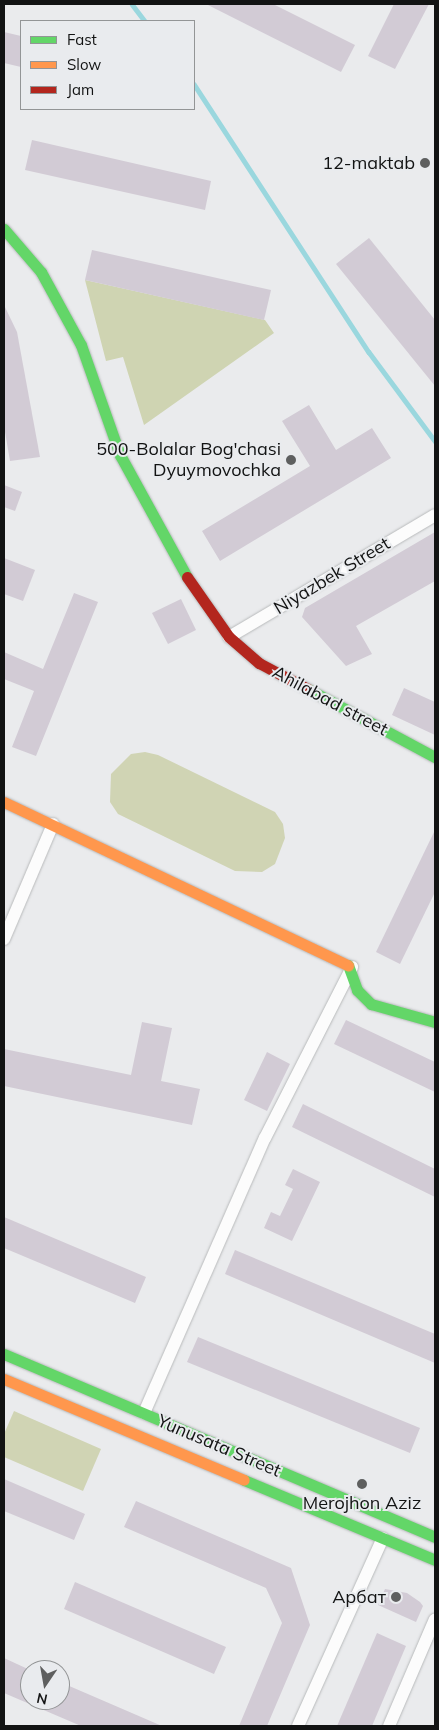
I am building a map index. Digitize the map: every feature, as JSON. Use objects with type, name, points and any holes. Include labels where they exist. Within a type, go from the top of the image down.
[{"type":"street","points":[[4,229],[41,272],[81,345],[120,455],[174,558],[229,637]]},
{"type":"street","name":"Niyazbek Street","points":[[229,637],[435,515]]},
{"type":"street","name":"Ahilabad street","points":[[229,637],[259,662],[435,757]]},
{"type":"street","points":[[4,802],[352,967]]},
{"type":"street","points":[[4,939],[53,824]]},
{"type":"street","points":[[352,967],[356,990],[371,1004],[435,1022]]},
{"type":"street","points":[[144,1413],[266,1138],[352,967]]},
{"type":"street","name":"Yunusata Street","points":[[4,1354],[435,1537]]},
{"type":"street","name":"Yunusata Street","points":[[4,1379],[435,1560]]},
{"type":"street","points":[[298,1726],[383,1538]]},
{"type":"street","points":[[389,1726],[435,1619]]},
{"type":"green space","points":[[85,280],[265,320],[274,333],[144,425],[123,357],[106,361]]},
{"type":"green space","points":[[145,752],[158,755],[275,812],[283,824],[285,838],[275,864],[262,872],[235,871],[118,814],[110,802],[111,774],[131,754]]},
{"type":"green space","points":[[14,1411],[101,1449],[83,1491],[4,1457],[4,1434]]},
{"type":"building","points":[[206,4],[273,4],[355,45],[341,72]]},
{"type":"building","points":[[394,4],[429,4],[395,69],[368,56]]},
{"type":"building","points":[[4,32],[20,36],[20,67],[4,63]]},
{"type":"building","points":[[32,140],[211,181],[205,210],[25,170]]},
{"type":"building","points":[[369,238],[435,320],[435,386],[336,264]]},
{"type":"building","points":[[92,250],[271,290],[264,320],[85,280]]},
{"type":"building","points":[[4,305],[17,332],[40,457],[10,461],[4,426]]},
{"type":"building","points":[[309,405],[336,450],[372,428],[391,458],[220,561],[202,531],[310,466],[282,421]]},
{"type":"building","points":[[4,485],[22,492],[15,511],[4,507]]},
{"type":"building","points":[[435,532],[435,581],[356,626],[372,654],[346,666],[302,617],[305,608]]},
{"type":"building","points":[[4,558],[35,570],[23,601],[4,594]]},
{"type":"building","points":[[74,593],[98,602],[36,756],[12,747],[34,691],[4,679],[4,652],[43,669]]},
{"type":"building","points":[[181,599],[196,630],[168,644],[152,613]]},
{"type":"building","points":[[404,688],[435,702],[435,735],[392,715]]},
{"type":"building","points":[[435,830],[435,892],[400,964],[376,952]]},
{"type":"building","points":[[346,1020],[435,1062],[435,1092],[334,1044]]},
{"type":"building","points":[[142,1022],[172,1028],[161,1081],[200,1089],[192,1125],[4,1086],[4,1049],[131,1075]]},
{"type":"building","points":[[267,1052],[290,1064],[267,1111],[244,1100]]},
{"type":"building","points":[[303,1104],[435,1169],[435,1197],[292,1127]]},
{"type":"building","points":[[293,1169],[320,1182],[292,1241],[264,1228],[271,1212],[280,1216],[293,1189],[285,1185]]},
{"type":"building","points":[[4,1217],[146,1277],[135,1303],[4,1248]]},
{"type":"building","points":[[235,1250],[435,1334],[435,1363],[225,1274]]},
{"type":"building","points":[[198,1337],[420,1428],[410,1453],[187,1362]]},
{"type":"building","points":[[4,1479],[85,1514],[74,1540],[4,1511]]},
{"type":"building","points":[[136,1501],[291,1568],[310,1625],[267,1726],[239,1726],[282,1623],[266,1588],[124,1527]]},
{"type":"building","points":[[75,1582],[226,1647],[214,1674],[64,1609]]},
{"type":"building","points":[[385,1589],[407,1593],[420,1602],[423,1606],[416,1622],[378,1605]]},
{"type":"building","points":[[377,1633],[406,1646],[372,1726],[337,1726]]},
{"type":"building","points":[[4,1658],[20,1665],[20,1700],[4,1693]]},
{"type":"building","points":[[70,1686],[162,1726],[81,1726],[44,1710],[70,1710]]},
{"type":"waterway","points":[[132,4],[144,20]]},
{"type":"waterway","points":[[195,86],[369,352],[435,441]]},
{"type":"traffic: fast","points":[[4,229],[41,272],[81,345],[120,455],[187,577]]},
{"type":"traffic: fast","points":[[308,689],[435,757]]},
{"type":"traffic: fast","points":[[348,965],[357,990],[371,1004],[435,1022]]},
{"type":"traffic: fast","points":[[4,1354],[435,1537]]},
{"type":"traffic: fast","points":[[244,1480],[435,1560]]},
{"type":"traffic: slow","points":[[4,802],[348,965]]},
{"type":"traffic: slow","points":[[4,1379],[244,1480]]},
{"type":"traffic: jam","points":[[187,577],[229,637],[259,663],[308,689]]},
{"type":"place","name":"12-maktab","points":[[425,163]]},
{"type":"place","name":"500-Bolalar Bog'chasi Dyuymovochka","points":[[291,460]]},
{"type":"place","name":"Merojhon Aziz","points":[[362,1484]]},
{"type":"place","name":"Арбат","points":[[396,1597]]}]
